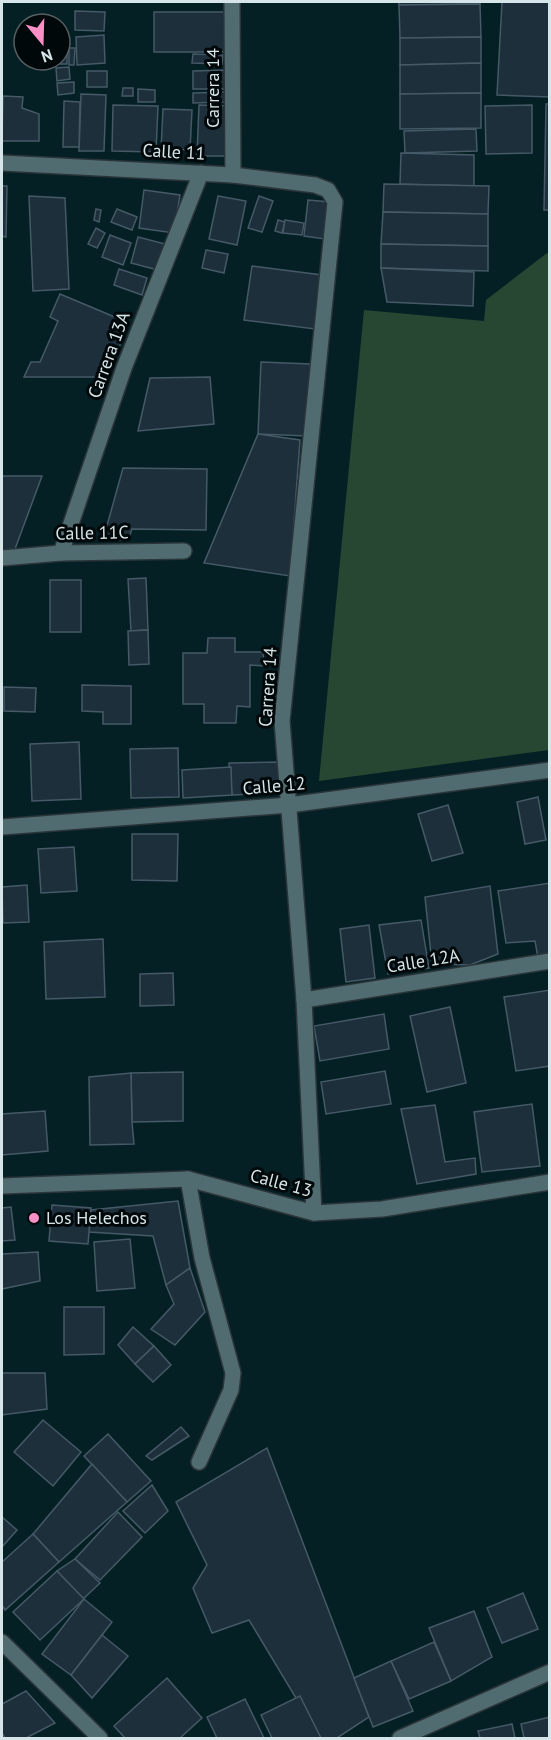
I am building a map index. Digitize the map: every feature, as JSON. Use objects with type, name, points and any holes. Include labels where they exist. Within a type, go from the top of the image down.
[{"type":"street","name":"Carrera 14","points":[[232,2],[233,175]]},
{"type":"street","name":"Calle 11","points":[[2,163],[233,175],[315,185],[328,190],[335,202]]},
{"type":"street","name":"Carrera 13A","points":[[61,553],[124,368],[201,173]]},
{"type":"street","name":"Carrera 14","points":[[314,1213],[304,1000],[282,721],[335,202]]},
{"type":"street","name":"Calle 11C","points":[[2,558],[61,553],[184,551]]},
{"type":"street","name":"Calle 12","points":[[2,827],[290,805],[549,770]]},
{"type":"street","name":"Calle 12A","points":[[304,1000],[549,961]]},
{"type":"street","name":"Calle 13","points":[[2,1186],[188,1179],[314,1213],[382,1209],[549,1182]]},
{"type":"street","points":[[188,1179],[202,1258],[233,1373],[231,1390],[200,1462]]},
{"type":"street","points":[[2,1642],[100,1738]]},
{"type":"street","points":[[400,1738],[549,1672]]},
{"type":"green space","points":[[547,253],[550,256],[549,750],[319,781],[364,310],[484,321],[486,300]]},
{"type":"building","points":[[399,2],[480,2],[480,4],[399,5]]},
{"type":"building","points":[[502,2],[550,2],[550,97],[497,95]]},
{"type":"building","points":[[480,4],[481,37],[400,38],[399,5]]},
{"type":"building","points":[[75,11],[105,12],[104,31],[75,30]]},
{"type":"building","points":[[154,12],[225,12],[225,52],[154,52]]},
{"type":"building","points":[[104,35],[105,63],[77,65],[76,37]]},
{"type":"building","points":[[481,37],[481,63],[400,65],[400,38]]},
{"type":"building","points":[[72,48],[75,48],[74,65],[72,65]]},
{"type":"building","points":[[193,54],[223,55],[222,64],[192,63]]},
{"type":"building","points":[[481,63],[481,93],[400,94],[400,65]]},
{"type":"building","points":[[226,70],[226,89],[193,89],[193,71]]},
{"type":"building","points":[[87,71],[107,71],[107,87],[87,87]]},
{"type":"building","points":[[56,72],[69,72],[70,79],[57,81]]},
{"type":"building","points":[[74,82],[74,93],[58,95],[57,83]]},
{"type":"building","points":[[123,88],[133,88],[133,96],[122,96]]},
{"type":"building","points":[[138,89],[155,90],[155,102],[138,102]]},
{"type":"building","points":[[226,92],[226,102],[193,103],[193,93]]},
{"type":"building","points":[[481,93],[481,128],[400,129],[400,94]]},
{"type":"building","points":[[81,94],[106,95],[104,151],[79,151]]},
{"type":"building","points":[[3,96],[23,97],[22,108],[39,114],[39,141],[2,141]]},
{"type":"building","points":[[64,101],[80,102],[79,147],[63,147]]},
{"type":"building","points":[[546,104],[550,104],[550,210],[544,210]]},
{"type":"building","points":[[113,105],[158,106],[156,152],[112,151]]},
{"type":"building","points":[[199,105],[232,106],[230,156],[197,156]]},
{"type":"building","points":[[532,105],[532,153],[486,154],[485,106]]},
{"type":"building","points":[[163,109],[192,110],[190,150],[161,149]]},
{"type":"building","points":[[476,129],[477,151],[405,153],[404,131]]},
{"type":"building","points":[[401,153],[474,155],[474,186],[400,184]]},
{"type":"building","points":[[384,184],[489,186],[488,214],[383,212]]},
{"type":"building","points":[[2,186],[7,186],[6,237],[2,236]]},
{"type":"building","points":[[144,190],[180,195],[174,233],[139,228]]},
{"type":"building","points":[[29,196],[65,198],[69,289],[33,291]]},
{"type":"building","points":[[218,196],[246,201],[237,245],[209,239]]},
{"type":"building","points":[[259,196],[273,201],[262,232],[248,228]]},
{"type":"building","points":[[308,200],[330,202],[325,239],[304,236]]},
{"type":"building","points":[[96,209],[101,210],[99,222],[94,220]]},
{"type":"building","points":[[117,209],[137,217],[132,230],[111,222]]},
{"type":"building","points":[[383,212],[488,214],[488,246],[381,244]]},
{"type":"building","points":[[278,220],[285,222],[282,233],[275,231]]},
{"type":"building","points":[[285,220],[304,223],[302,235],[283,233]]},
{"type":"building","points":[[96,228],[105,233],[97,248],[88,244]]},
{"type":"building","points":[[110,235],[131,243],[123,265],[102,257]]},
{"type":"building","points":[[138,237],[165,244],[158,270],[131,263]]},
{"type":"building","points":[[381,244],[488,246],[488,271],[381,268]]},
{"type":"building","points":[[206,250],[228,254],[224,273],[202,268]]},
{"type":"building","points":[[252,266],[322,275],[315,329],[244,320]]},
{"type":"building","points":[[381,268],[474,272],[473,306],[387,302]]},
{"type":"building","points":[[119,269],[147,278],[142,295],[114,285]]},
{"type":"building","points":[[60,294],[129,323],[107,377],[24,377],[31,362],[40,362],[58,321],[50,317]]},
{"type":"building","points":[[261,362],[310,364],[307,436],[258,434]]},
{"type":"building","points":[[210,377],[214,424],[138,431],[150,378]]},
{"type":"building","points":[[258,434],[300,440],[290,576],[204,563]]},
{"type":"building","points":[[123,468],[207,469],[206,530],[132,529],[128,540],[103,540]]},
{"type":"building","points":[[2,476],[42,476],[15,549],[2,550]]},
{"type":"building","points":[[146,578],[148,630],[131,631],[128,579]]},
{"type":"building","points":[[50,580],[81,580],[81,632],[50,632]]},
{"type":"building","points":[[148,630],[149,664],[129,665],[128,631]]},
{"type":"building","points":[[208,638],[235,638],[235,652],[263,652],[264,666],[250,665],[250,707],[237,706],[236,723],[204,723],[204,704],[183,704],[183,653],[207,653]]},
{"type":"building","points":[[82,685],[131,686],[131,724],[103,724],[103,712],[82,711]]},
{"type":"building","points":[[4,687],[36,688],[35,712],[4,711]]},
{"type":"building","points":[[79,742],[81,799],[32,801],[30,744]]},
{"type":"building","points":[[178,748],[179,797],[131,798],[130,749]]},
{"type":"building","points":[[280,762],[280,793],[232,795],[229,763]]},
{"type":"building","points":[[231,767],[232,795],[183,798],[182,770]]},
{"type":"building","points":[[538,797],[546,840],[525,844],[517,802]]},
{"type":"building","points":[[448,805],[463,853],[432,861],[418,814]]},
{"type":"building","points":[[132,834],[178,834],[177,881],[132,880]]},
{"type":"building","points":[[74,847],[77,891],[41,893],[38,849]]},
{"type":"building","points":[[550,883],[550,956],[538,958],[535,941],[506,943],[498,891]]},
{"type":"building","points":[[27,885],[29,922],[3,923],[2,887]]},
{"type":"building","points":[[490,886],[498,954],[470,965],[432,964],[425,897]]},
{"type":"building","points":[[421,920],[429,968],[388,974],[379,925]]},
{"type":"building","points":[[369,925],[375,978],[346,982],[340,929]]},
{"type":"building","points":[[103,939],[105,997],[46,999],[44,942]]},
{"type":"building","points":[[173,973],[174,1005],[140,1006],[140,974]]},
{"type":"building","points":[[550,990],[550,1066],[516,1071],[504,997]]},
{"type":"building","points":[[450,1007],[466,1083],[427,1092],[410,1016]]},
{"type":"building","points":[[384,1014],[389,1049],[320,1061],[314,1026]]},
{"type":"building","points":[[385,1071],[391,1104],[326,1114],[321,1082]]},
{"type":"building","points":[[183,1072],[183,1121],[132,1122],[131,1073]]},
{"type":"building","points":[[131,1073],[134,1144],[90,1145],[89,1077]]},
{"type":"building","points":[[532,1104],[540,1166],[482,1172],[474,1112]]},
{"type":"building","points":[[435,1105],[445,1162],[475,1158],[476,1174],[417,1184],[401,1109]]},
{"type":"building","points":[[45,1111],[48,1151],[2,1155],[2,1114]]},
{"type":"building","points":[[178,1201],[190,1268],[166,1285],[153,1236],[89,1232],[91,1210]]},
{"type":"building","points":[[52,1205],[91,1208],[88,1244],[49,1241]]},
{"type":"building","points":[[11,1207],[15,1240],[2,1241],[2,1208]]},
{"type":"building","points":[[130,1239],[135,1288],[97,1291],[94,1242]]},
{"type":"building","points":[[38,1252],[40,1281],[2,1289],[2,1254]]},
{"type":"building","points":[[190,1268],[205,1312],[175,1345],[151,1329],[174,1304],[166,1285]]},
{"type":"building","points":[[64,1307],[104,1307],[104,1354],[64,1355]]},
{"type":"building","points":[[133,1327],[154,1346],[135,1364],[118,1345]]},
{"type":"building","points":[[154,1346],[171,1365],[153,1382],[135,1364]]},
{"type":"building","points":[[2,1373],[45,1373],[47,1409],[2,1415]]},
{"type":"building","points":[[43,1420],[81,1452],[53,1486],[14,1452]]},
{"type":"building","points":[[181,1427],[189,1436],[152,1460],[146,1456]]},
{"type":"building","points":[[108,1434],[151,1481],[127,1502],[84,1456]]},
{"type":"building","points":[[267,1448],[369,1717],[337,1738],[320,1738],[249,1620],[212,1633],[193,1588],[207,1565],[176,1502]]},
{"type":"building","points":[[92,1464],[127,1502],[59,1562],[33,1534]]},
{"type":"building","points":[[152,1485],[168,1511],[145,1533],[123,1511]]},
{"type":"building","points":[[118,1512],[142,1537],[100,1580],[75,1559]]},
{"type":"building","points":[[2,1517],[17,1530],[2,1547]]},
{"type":"building","points":[[33,1534],[59,1562],[5,1610],[2,1605],[2,1562]]},
{"type":"building","points":[[75,1559],[100,1583],[81,1601],[57,1571]]},
{"type":"building","points":[[57,1571],[84,1599],[40,1640],[13,1612]]},
{"type":"building","points":[[523,1593],[538,1629],[502,1643],[487,1608]]},
{"type":"building","points":[[84,1599],[112,1622],[71,1675],[42,1654]]},
{"type":"building","points":[[474,1611],[492,1657],[451,1681],[429,1628]]},
{"type":"building","points":[[102,1635],[128,1656],[92,1698],[71,1675]]},
{"type":"building","points":[[434,1642],[451,1681],[409,1699],[391,1661]]},
{"type":"building","points":[[391,1661],[413,1711],[373,1727],[354,1678]]},
{"type":"building","points":[[167,1678],[202,1718],[180,1738],[125,1738],[114,1726]]},
{"type":"building","points":[[26,1691],[55,1723],[26,1738],[5,1738],[2,1733],[2,1704]]},
{"type":"building","points":[[300,1696],[321,1738],[272,1738],[261,1715]]},
{"type":"building","points":[[245,1699],[264,1738],[217,1738],[207,1717]]},
{"type":"building","points":[[550,1717],[550,1738],[524,1738],[521,1724]]},
{"type":"building","points":[[512,1724],[515,1738],[480,1738],[478,1731]]},
{"type":"place","name":"Los Helechos","points":[[34,1218]]}]
